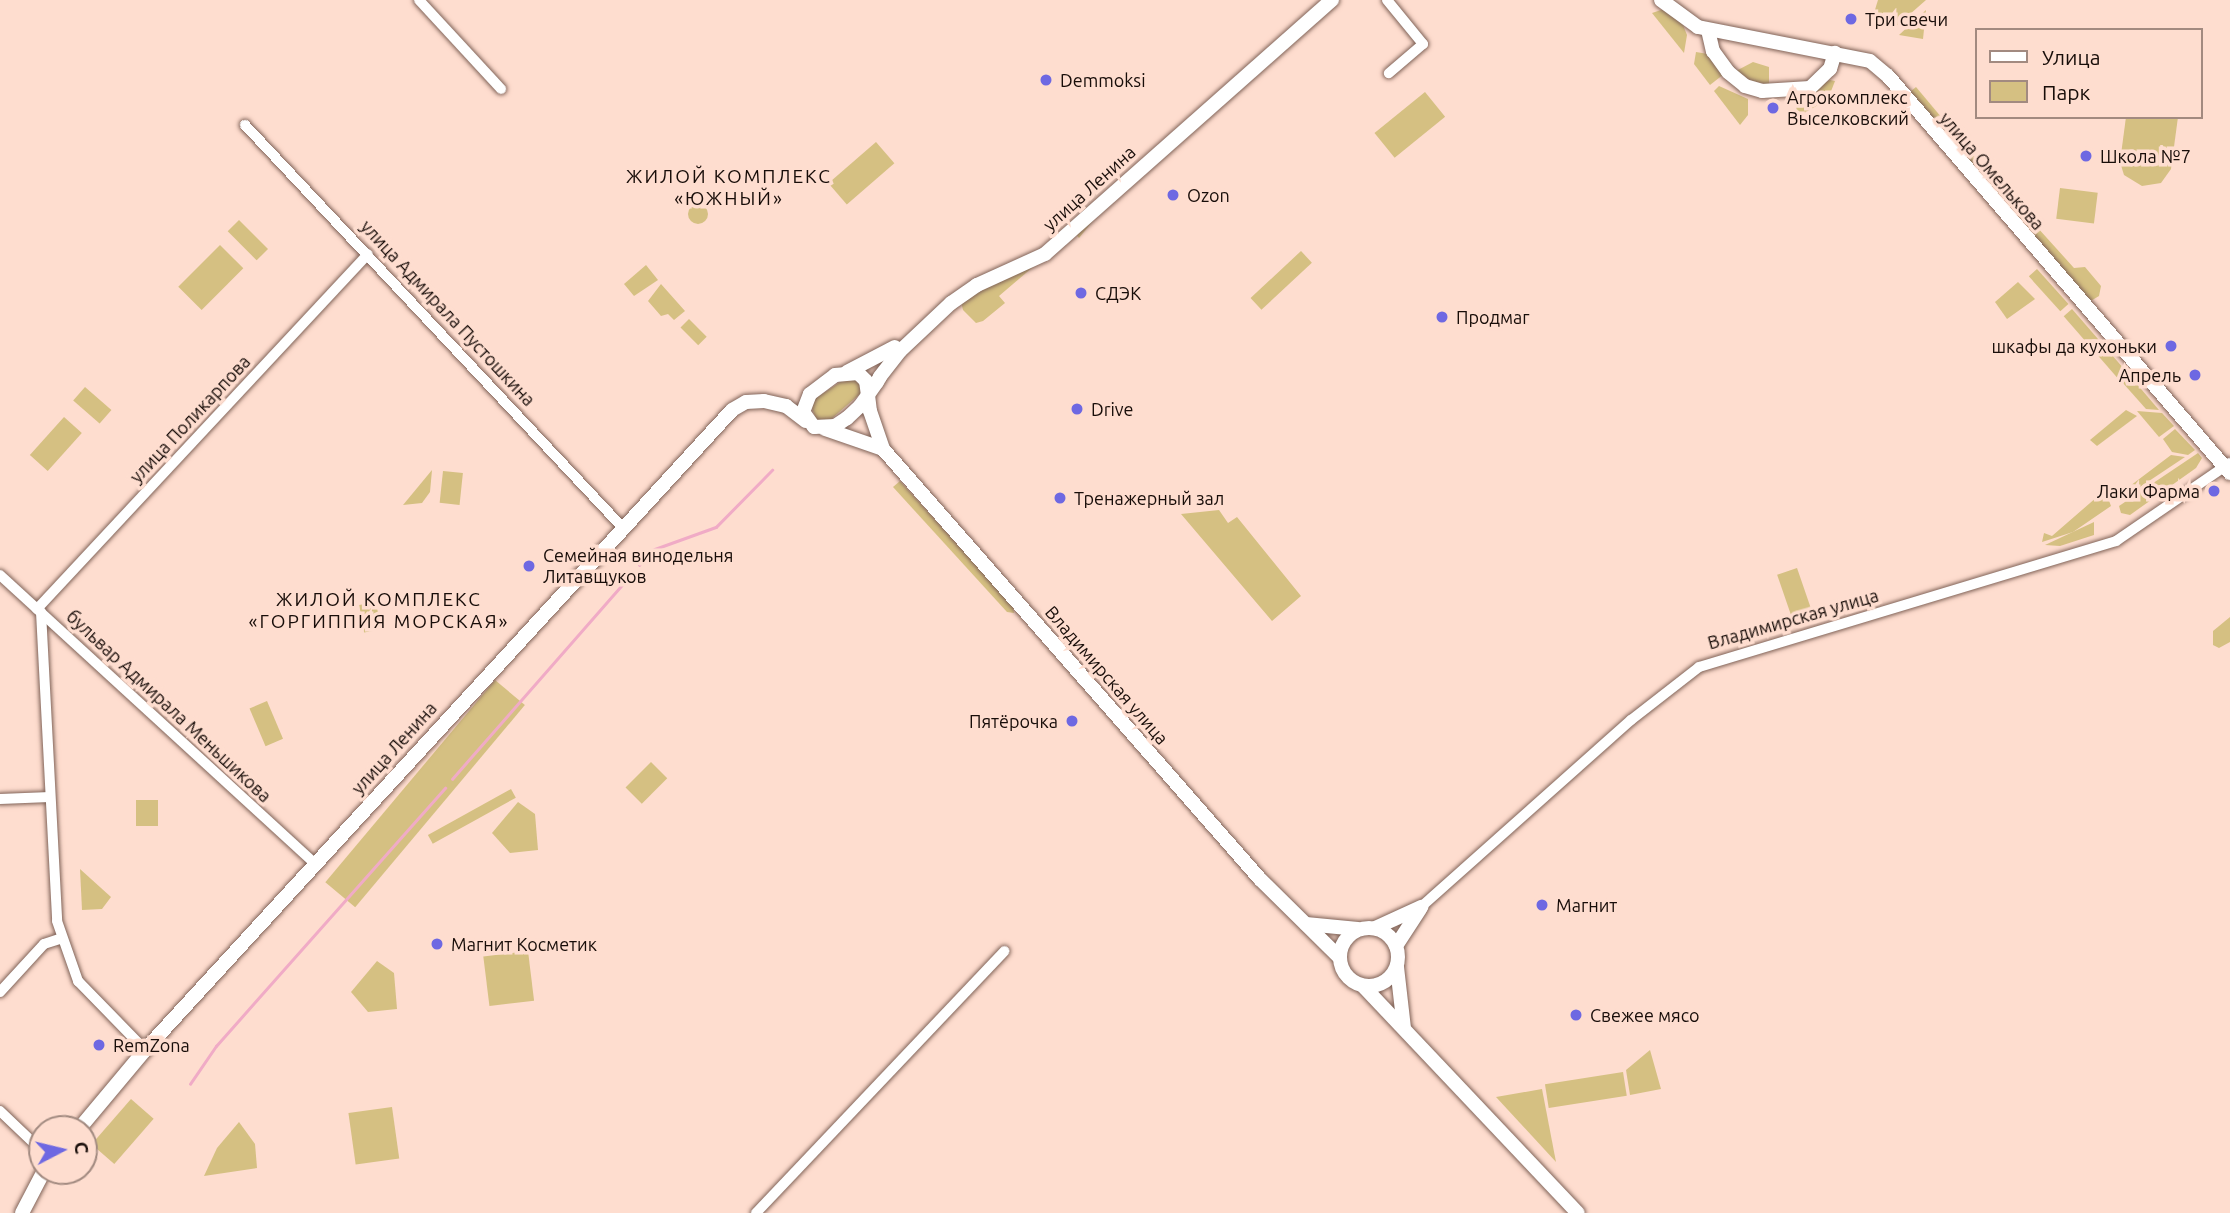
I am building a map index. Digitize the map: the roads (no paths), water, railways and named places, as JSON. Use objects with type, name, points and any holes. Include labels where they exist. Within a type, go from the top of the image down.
[{"type":"street","points":[[419,0],[501,89]]},
{"type":"street","name":"улица Ленина","points":[[847,372],[886,356],[958,293],[1041,251],[1318,0]]},
{"type":"street","name":"улица Ленина","points":[[868,395],[900,351],[951,303],[976,285],[1045,254],[1332,0]]},
{"type":"street","points":[[1387,0],[1423,44],[1389,73]]},
{"type":"street","name":"улица Омелькова","points":[[1661,0],[1708,30],[1870,61],[1888,76],[2228,467]]},
{"type":"street","points":[[1708,30],[1713,51],[1728,72],[1745,86],[1762,91],[1810,88],[1830,69],[1835,53]]},
{"type":"street","name":"улица Адмирала Пустошкина","points":[[245,125],[623,528]]},
{"type":"street","name":"улица Поликарпова","points":[[39,610],[368,254]]},
{"type":"street","points":[[786,406],[847,372]]},
{"type":"street","name":"Владимирская улица","points":[[847,372],[866,381],[883,449],[1304,923],[1339,957]]},
{"type":"street","points":[[806,421],[803,412],[810,394]]},
{"type":"street","points":[[825,429],[847,418],[868,395]]},
{"type":"street","name":"улица Ленина","points":[[91,1115],[145,1050],[315,863],[732,410],[746,402],[786,406]]},
{"type":"street","name":"Владимирская улица","points":[[786,406],[806,421],[883,449]]},
{"type":"street","name":"Владимирская улица","points":[[1396,946],[1421,908],[1689,672],[1713,661],[1956,593],[2116,541],[2228,467]]},
{"type":"street","name":"бульвар Адмирала Меньшикова","points":[[0,575],[315,863]]},
{"type":"street","points":[[39,610],[50,797],[62,938],[78,981],[145,1050]]},
{"type":"street","points":[[0,799],[50,797]]},
{"type":"street","name":"Владимирская улица","points":[[1376,928],[1421,908]]},
{"type":"street","points":[[1304,923],[1360,929],[1376,928],[1396,946],[1404,1027]]},
{"type":"street","points":[[1360,929],[1343,943],[1339,957],[1346,976],[1364,987],[1404,1027],[1577,1213]]},
{"type":"street","points":[[0,992],[44,944],[62,938]]},
{"type":"street","points":[[756,1213],[1005,951]]},
{"type":"street","points":[[1364,987],[1378,986],[1397,967]]},
{"type":"street","points":[[0,1111],[28,1138]]},
{"type":"street","points":[[22,1213],[37,1185]]},
{"type":"waterway","points":[[639,565],[652,550],[716,527],[772,470]]},
{"type":"waterway","points":[[452,779],[628,578]]},
{"type":"waterway","points":[[190,1084],[216,1046],[445,788]]},
{"type":"place","name":"Три свечи","points":[[1851,19]]},
{"type":"place","name":"Demmoksi","points":[[1046,80]]},
{"type":"place","name":"Агрокомплекс Выселковский","points":[[1773,108]]},
{"type":"place","name":"Школа №7","points":[[2086,156]]},
{"type":"place","name":"Ozon","points":[[1173,195]]},
{"type":"place","name":"СДЭК","points":[[1081,293]]},
{"type":"place","name":"Продмаг","points":[[1442,317]]},
{"type":"place","name":"шкафы да кухоньки","points":[[2171,346]]},
{"type":"place","name":"Апрель","points":[[2195,375]]},
{"type":"place","name":"Drive","points":[[1077,409]]},
{"type":"place","name":"Лаки Фарма","points":[[2214,491]]},
{"type":"place","name":"Тренажерный зал","points":[[1060,498]]},
{"type":"place","name":"Семейная винодельня Литавщуков","points":[[529,566]]},
{"type":"place","name":"Пятёрочка","points":[[1072,721]]},
{"type":"place","name":"Магнит","points":[[1542,905]]},
{"type":"place","name":"Магнит Косметик","points":[[437,944]]},
{"type":"place","name":"Свежее мясо","points":[[1576,1015]]},
{"type":"place","name":"RemZona","points":[[99,1045]]},
{"type":"district","name":"ЖИЛОЙ КОМПЛЕКС «ЮЖНЫЙ»","points":[[729,188]]},
{"type":"district","name":"ЖИЛОЙ КОМПЛЕКС «ГОРГИППИЯ МОРСКАЯ»","points":[[379,611]]}]
